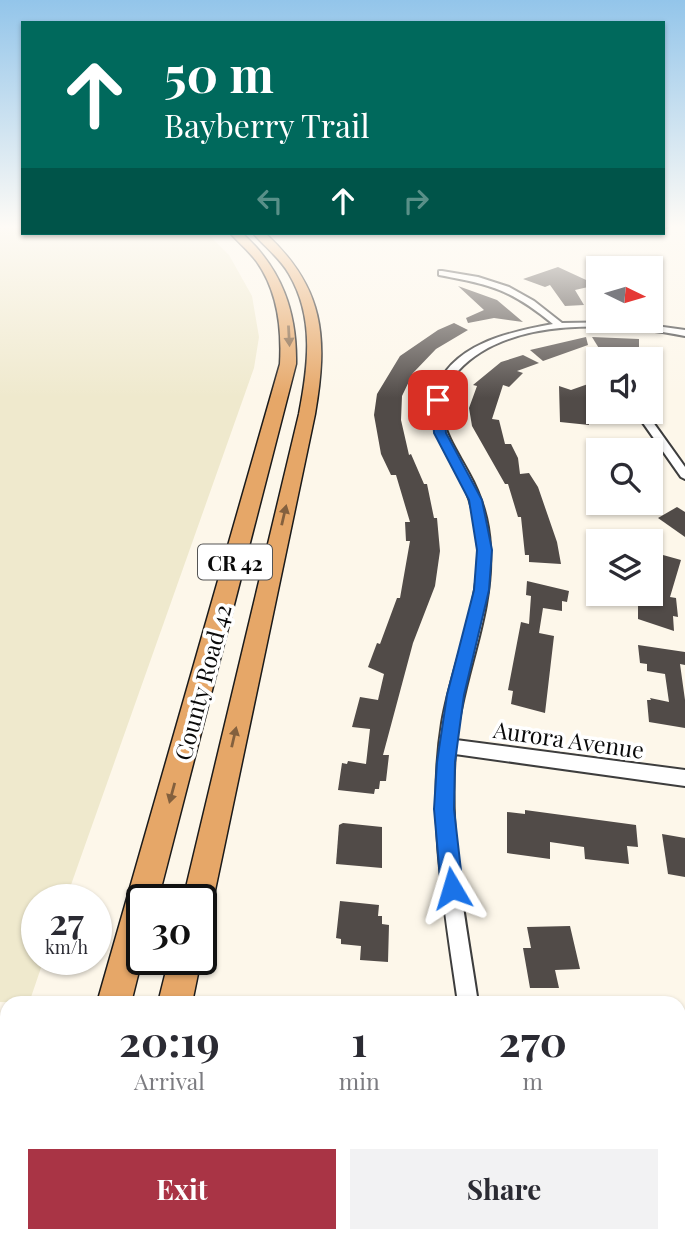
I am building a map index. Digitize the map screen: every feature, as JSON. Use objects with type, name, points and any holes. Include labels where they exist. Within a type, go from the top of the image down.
[{"type":"highway","name":"County Road 42","points":[[147,884],[288,363],[290,336],[282,296],[275,283]]},
{"type":"highway","name":"County Road 42","points":[[202,884],[316,364],[315,330],[307,294],[301,283]]},
{"type":"highway","name":"County Road 42","points":[[116,996],[126,959]]},
{"type":"highway","points":[[177,996],[181,975]]},
{"type":"street","points":[[495,283],[512,289],[560,326]]},
{"type":"street","points":[[467,996],[447,846],[444,789],[456,695],[481,590],[485,550],[475,500],[440,433],[438,400],[452,370],[470,355],[510,336],[560,326],[628,323],[685,333]]},
{"type":"street","points":[[649,424],[685,475]]},
{"type":"street","name":"Aurora Avenue","points":[[448,746],[685,778]]},
{"type":"shaded area","points":[[0,283],[245,283],[252,296],[259,337],[254,368],[71,884],[21,884],[21,975],[39,975],[31,996],[0,996]]},
{"type":"building","points":[[534,283],[586,283],[586,288],[575,290],[584,305],[565,306],[550,285],[545,287]]},
{"type":"building","points":[[458,286],[497,300],[523,322],[494,318],[468,323],[466,318],[484,310]]},
{"type":"building","points":[[454,323],[468,330],[436,349],[413,373],[402,396],[401,420],[409,455],[411,454],[424,484],[427,484],[434,518],[437,518],[440,551],[435,586],[413,643],[383,755],[389,755],[386,781],[380,781],[379,789],[375,789],[374,794],[338,790],[342,763],[347,764],[348,761],[366,764],[370,729],[352,727],[360,697],[378,700],[384,674],[368,667],[377,643],[380,644],[397,598],[400,598],[410,541],[406,541],[405,522],[410,522],[396,475],[391,475],[381,454],[374,415],[377,394],[400,356],[438,330]]},
{"type":"building","points":[[586,337],[588,345],[543,361],[530,350]]},
{"type":"building","points":[[592,337],[639,339],[639,347],[598,347]]},
{"type":"building","points":[[523,355],[539,363],[517,371],[523,373],[509,387],[503,385],[492,419],[499,420],[505,444],[511,444],[518,458],[520,474],[529,473],[538,487],[557,542],[561,564],[529,562],[529,555],[525,555],[521,517],[518,517],[508,484],[505,484],[472,426],[469,408],[477,386],[473,385],[501,362]]},
{"type":"building","points":[[586,385],[586,424],[589,425],[560,422],[559,386],[571,390]]},
{"type":"building","points":[[677,507],[685,512],[685,537],[658,518]]},
{"type":"building","points":[[663,555],[681,560],[670,597],[676,598],[678,617],[673,616],[674,631],[638,619],[638,606],[663,606]]},
{"type":"building","points":[[527,581],[569,591],[567,602],[562,601],[562,611],[543,608],[539,633],[554,636],[545,713],[511,704],[513,691],[508,690],[521,622],[529,624],[531,596],[526,595]]},
{"type":"building","points":[[638,645],[685,652],[685,665],[680,664],[685,700],[685,728],[649,722],[647,700],[651,700],[650,698],[669,702],[665,674],[647,671],[647,664],[640,663]]},
{"type":"building","points":[[525,810],[636,825],[638,847],[627,846],[629,864],[585,859],[584,847],[550,842],[550,859],[507,853],[507,812],[525,814]]},
{"type":"building","points":[[343,823],[382,827],[382,868],[336,864],[339,825]]},
{"type":"building","points":[[662,834],[685,838],[685,877],[668,874]]},
{"type":"building","points":[[340,901],[379,905],[378,916],[382,916],[382,924],[389,925],[388,962],[360,960],[361,946],[341,944],[341,939],[336,938]]},
{"type":"building","points":[[570,926],[580,969],[555,970],[559,988],[530,988],[523,948],[531,948],[527,927]]},
{"type":"route","points":[[438,400],[436,409],[440,433],[469,484],[485,550],[478,606],[450,722],[446,762],[444,809],[452,888]]}]
